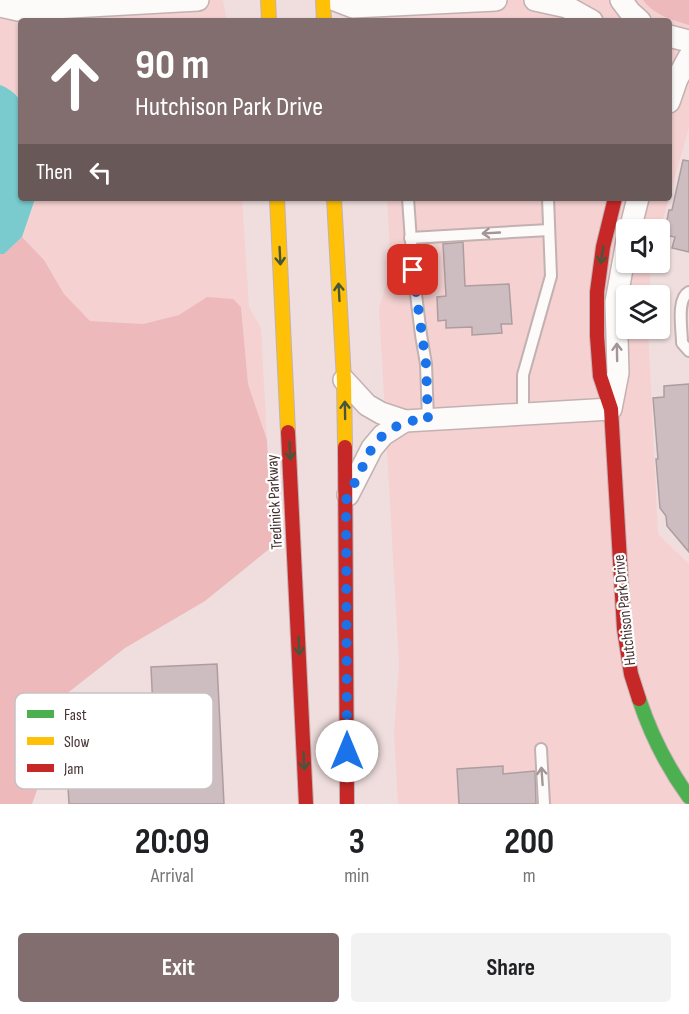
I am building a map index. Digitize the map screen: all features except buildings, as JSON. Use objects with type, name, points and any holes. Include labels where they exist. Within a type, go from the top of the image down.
[{"type":"street","points":[[9,8],[198,0]]},
{"type":"street","points":[[268,0],[269,18]]},
{"type":"street","points":[[323,0],[324,18]]},
{"type":"street","points":[[335,0],[353,7],[496,0]]},
{"type":"street","points":[[535,0],[567,7],[587,18]]},
{"type":"street","points":[[621,0],[637,18]]},
{"type":"street","points":[[385,18],[402,5]]},
{"type":"street","points":[[9,8],[47,18]]},
{"type":"street","points":[[672,37],[689,40]]},
{"type":"street","points":[[672,93],[689,57]]},
{"type":"street","name":"Tredinick Parkway","points":[[278,201],[306,804]]},
{"type":"street","points":[[334,201],[344,380],[347,804]]},
{"type":"street","name":"Hutchison Park Drive","points":[[614,201],[603,247],[597,292],[597,336],[600,376],[610,409],[624,630],[633,682],[656,743],[676,781],[689,797]]},
{"type":"street","points":[[633,219],[637,201]]},
{"type":"street","name":"Hutchison Park Drive","points":[[610,409],[618,374],[616,302],[621,273]]},
{"type":"street","points":[[344,380],[366,405],[405,421],[610,409]]},
{"type":"street","points":[[346,500],[372,448],[383,435],[405,421]]},
{"type":"lane","points":[[408,201],[414,280],[426,364],[428,420]]},
{"type":"lane","points":[[523,414],[523,375],[551,276],[548,201]]},
{"type":"lane","points":[[411,238],[549,230]]},
{"type":"lane","points":[[689,291],[681,303],[682,343],[689,351]]},
{"type":"lane","points":[[540,749],[544,804]]},
{"type":"shaded area","points":[[0,0],[223,0],[226,18],[18,18],[18,96],[0,85]]},
{"type":"shaded area","points":[[375,0],[689,0],[689,127],[672,187],[672,18],[377,18]]},
{"type":"shaded area","points":[[643,0],[689,0],[689,25],[668,18]]},
{"type":"shaded area","points":[[242,201],[249,307],[261,328],[267,440],[248,384],[241,307],[207,297],[179,315],[143,324],[90,321],[64,294],[44,260],[22,237],[34,202]]},
{"type":"shaded area","points":[[387,201],[668,201],[663,219],[616,219],[616,273],[650,273],[650,285],[616,285],[616,339],[648,339],[658,534],[689,564],[689,804],[398,804],[394,733],[399,664],[379,308],[391,268]]},
{"type":"shaded area","points":[[22,237],[44,260],[64,294],[90,321],[143,324],[179,315],[207,297],[233,299],[241,307],[248,384],[267,440],[273,546],[205,601],[125,648],[68,693],[15,693],[15,789],[37,789],[32,804],[0,804],[0,254],[4,254]]},
{"type":"water","points":[[0,85],[18,97],[18,201],[34,202],[22,237],[4,254],[0,254]]},
{"type":"traffic: fast","points":[[639,699],[660,750],[689,797]]},
{"type":"traffic: slow","points":[[268,0],[269,18]]},
{"type":"traffic: slow","points":[[323,0],[324,18]]},
{"type":"traffic: slow","points":[[277,201],[288,432]]},
{"type":"traffic: slow","points":[[334,201],[344,380],[345,447]]},
{"type":"traffic: jam","points":[[614,201],[603,247],[597,292],[597,336],[600,376],[611,409],[624,629],[631,674],[639,699]]},
{"type":"traffic: jam","points":[[288,432],[306,804]]},
{"type":"traffic: jam","points":[[345,447],[347,804]]},
{"type":"route","points":[[347,751],[346,500],[372,448],[383,435],[405,421],[428,420],[426,364],[413,270]]}]
